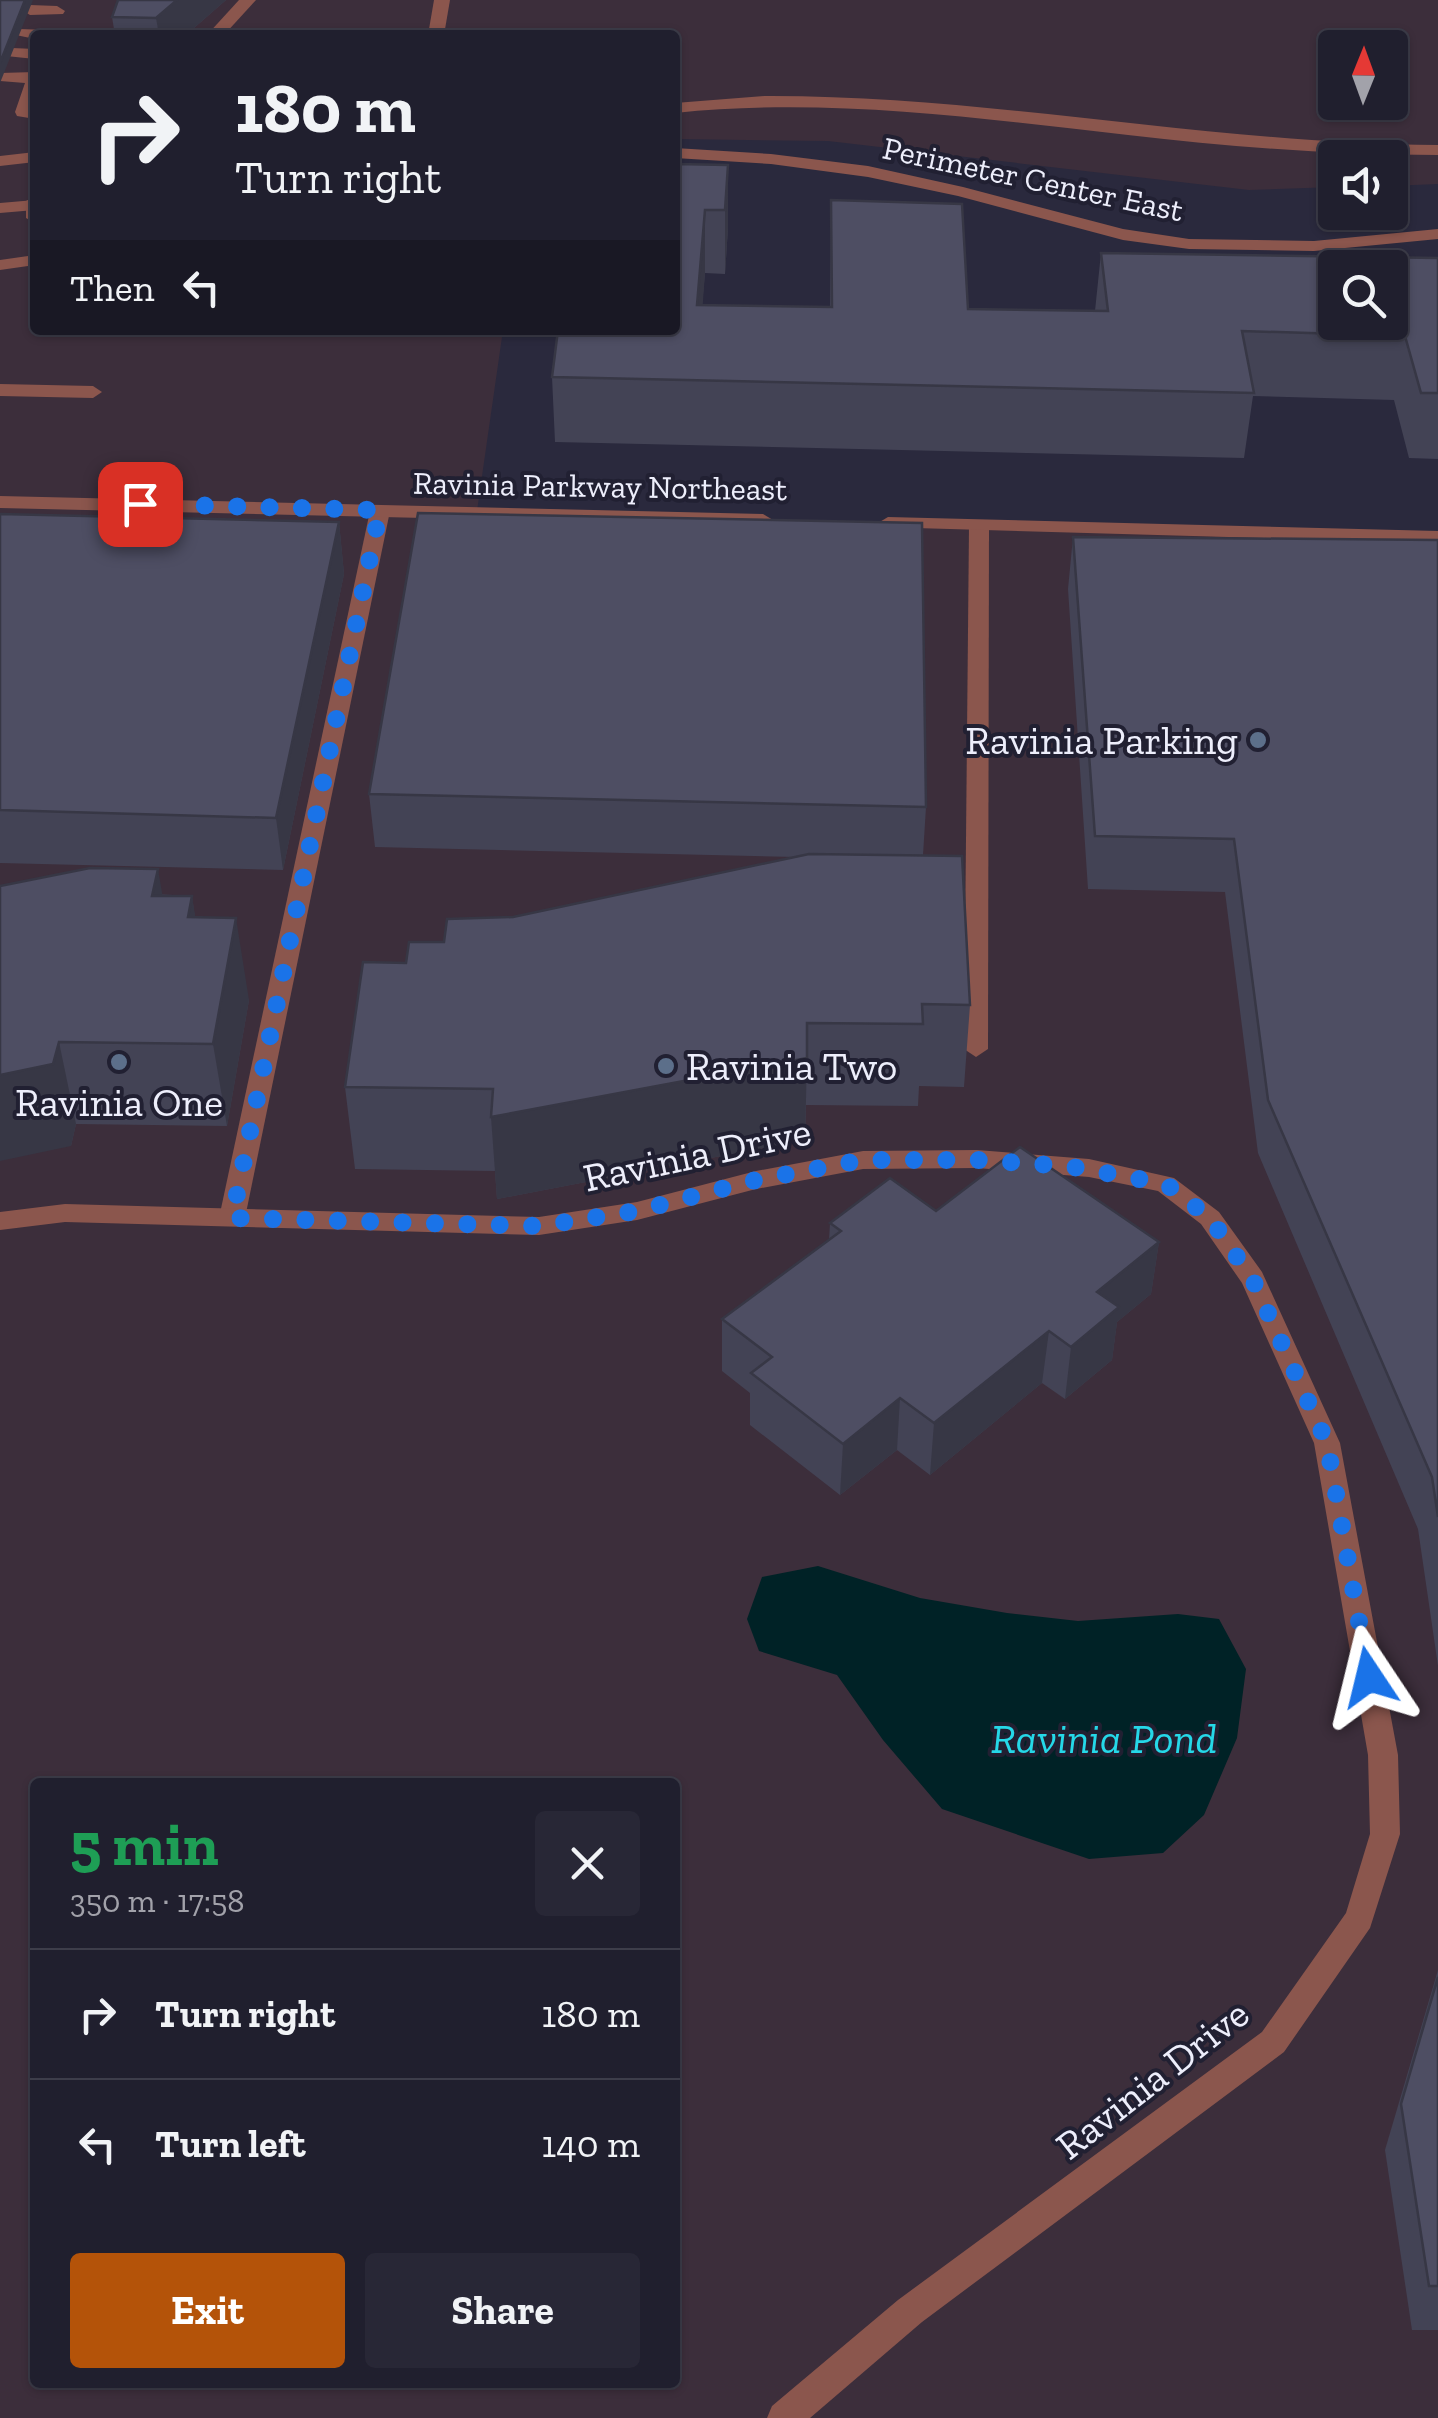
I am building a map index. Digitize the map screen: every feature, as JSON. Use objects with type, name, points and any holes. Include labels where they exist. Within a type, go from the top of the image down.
[{"type":"street","points":[[219,30],[248,0]]},
{"type":"street","points":[[437,30],[442,0]]},
{"type":"street","points":[[30,10],[57,11]]},
{"type":"street","points":[[20,34],[30,34]]},
{"type":"street","points":[[12,53],[30,54]]},
{"type":"street","points":[[2,78],[30,78]]},
{"type":"street","name":"Perimeter Center East","points":[[680,107],[833,99],[1235,142],[1323,149],[1438,150]]},
{"type":"street","points":[[0,112],[29,113]]},
{"type":"street","name":"Perimeter Center East","points":[[680,153],[770,160],[891,176],[1092,228],[1186,244],[1294,249],[1438,234]]},
{"type":"street","points":[[0,160],[30,157]]},
{"type":"street","points":[[0,208],[30,207]]},
{"type":"street","points":[[1178,263],[1186,244]]},
{"type":"street","points":[[0,265],[30,261]]},
{"type":"street","points":[[0,390],[93,392]]},
{"type":"street","name":"Ravinia Parkway Northeast","points":[[0,502],[779,520]]},
{"type":"street","points":[[232,1218],[380,510]]},
{"type":"street","points":[[859,522],[1438,537]]},
{"type":"street","points":[[976,1049],[979,526]]},
{"type":"street","name":"Ravinia Drive","points":[[0,1220],[65,1213],[539,1226],[637,1211],[756,1180],[863,1160],[977,1160],[1089,1168],[1166,1184],[1210,1218],[1253,1280],[1327,1443],[1383,1754],[1386,1834],[1359,1919],[1273,2042],[910,2311],[784,2418]]},
{"type":"shaded area","points":[[0,0],[1438,0],[1438,184],[1408,185],[1408,140],[1318,140],[1318,188],[1249,190],[828,141],[680,139],[680,30],[30,30],[30,335],[502,335],[476,518],[1438,532],[1438,2418],[0,2418]]},
{"type":"water","name":"Ravinia Pond","points":[[818,1566],[920,1598],[1007,1613],[1078,1621],[1178,1614],[1219,1619],[1246,1669],[1237,1738],[1204,1815],[1163,1853],[1089,1859],[942,1809],[883,1740],[837,1675],[759,1651],[747,1619],[762,1577]]},
{"type":"building","points":[[0,0],[25,0],[0,63]]},
{"type":"building","points":[[118,0],[177,0],[156,18],[112,17]]},
{"type":"building","points":[[680,164],[728,165],[725,210],[705,210],[697,305],[832,307],[831,200],[962,204],[968,309],[1108,311],[1101,253],[1318,256],[1318,333],[1242,331],[1254,393],[552,377],[557,335],[680,335]]},
{"type":"building","points":[[1408,258],[1438,258],[1438,393],[1421,393],[1406,340]]},
{"type":"building","points":[[418,513],[922,523],[926,807],[369,794]]},
{"type":"building","points":[[0,514],[339,522],[276,818],[0,810]]},
{"type":"building","points":[[1073,537],[1438,540],[1438,1517],[1432,1477],[1268,1100],[1234,839],[1095,836]]},
{"type":"building","points":[[809,854],[962,856],[970,1005],[922,1004],[923,1024],[807,1023],[807,1058],[491,1117],[493,1089],[345,1087],[363,962],[406,963],[409,942],[444,942],[447,919],[513,917]]},
{"type":"building","points":[[90,868],[158,869],[152,896],[192,896],[188,917],[236,918],[213,1044],[59,1042],[53,1064],[0,1075],[0,886]]},
{"type":"building","points":[[1020,1147],[1159,1242],[1097,1292],[1119,1307],[1071,1347],[1049,1331],[934,1423],[900,1398],[843,1444],[751,1373],[772,1357],[722,1319],[841,1231],[830,1223],[890,1178],[936,1211]]},
{"type":"building","points":[[1438,1977],[1438,2286],[1429,2286],[1401,2104]]},
{"type":"place","name":"Ravinia Parking","points":[[1258,740]]},
{"type":"place","name":"Ravinia One","points":[[119,1062]]},
{"type":"place","name":"Ravinia Two","points":[[666,1066]]},
{"type":"route","points":[[140,504],[380,510],[232,1218],[539,1226],[637,1211],[756,1180],[863,1160],[977,1160],[1068,1166],[1166,1184],[1210,1218],[1253,1280],[1327,1443],[1369,1677]]}]
